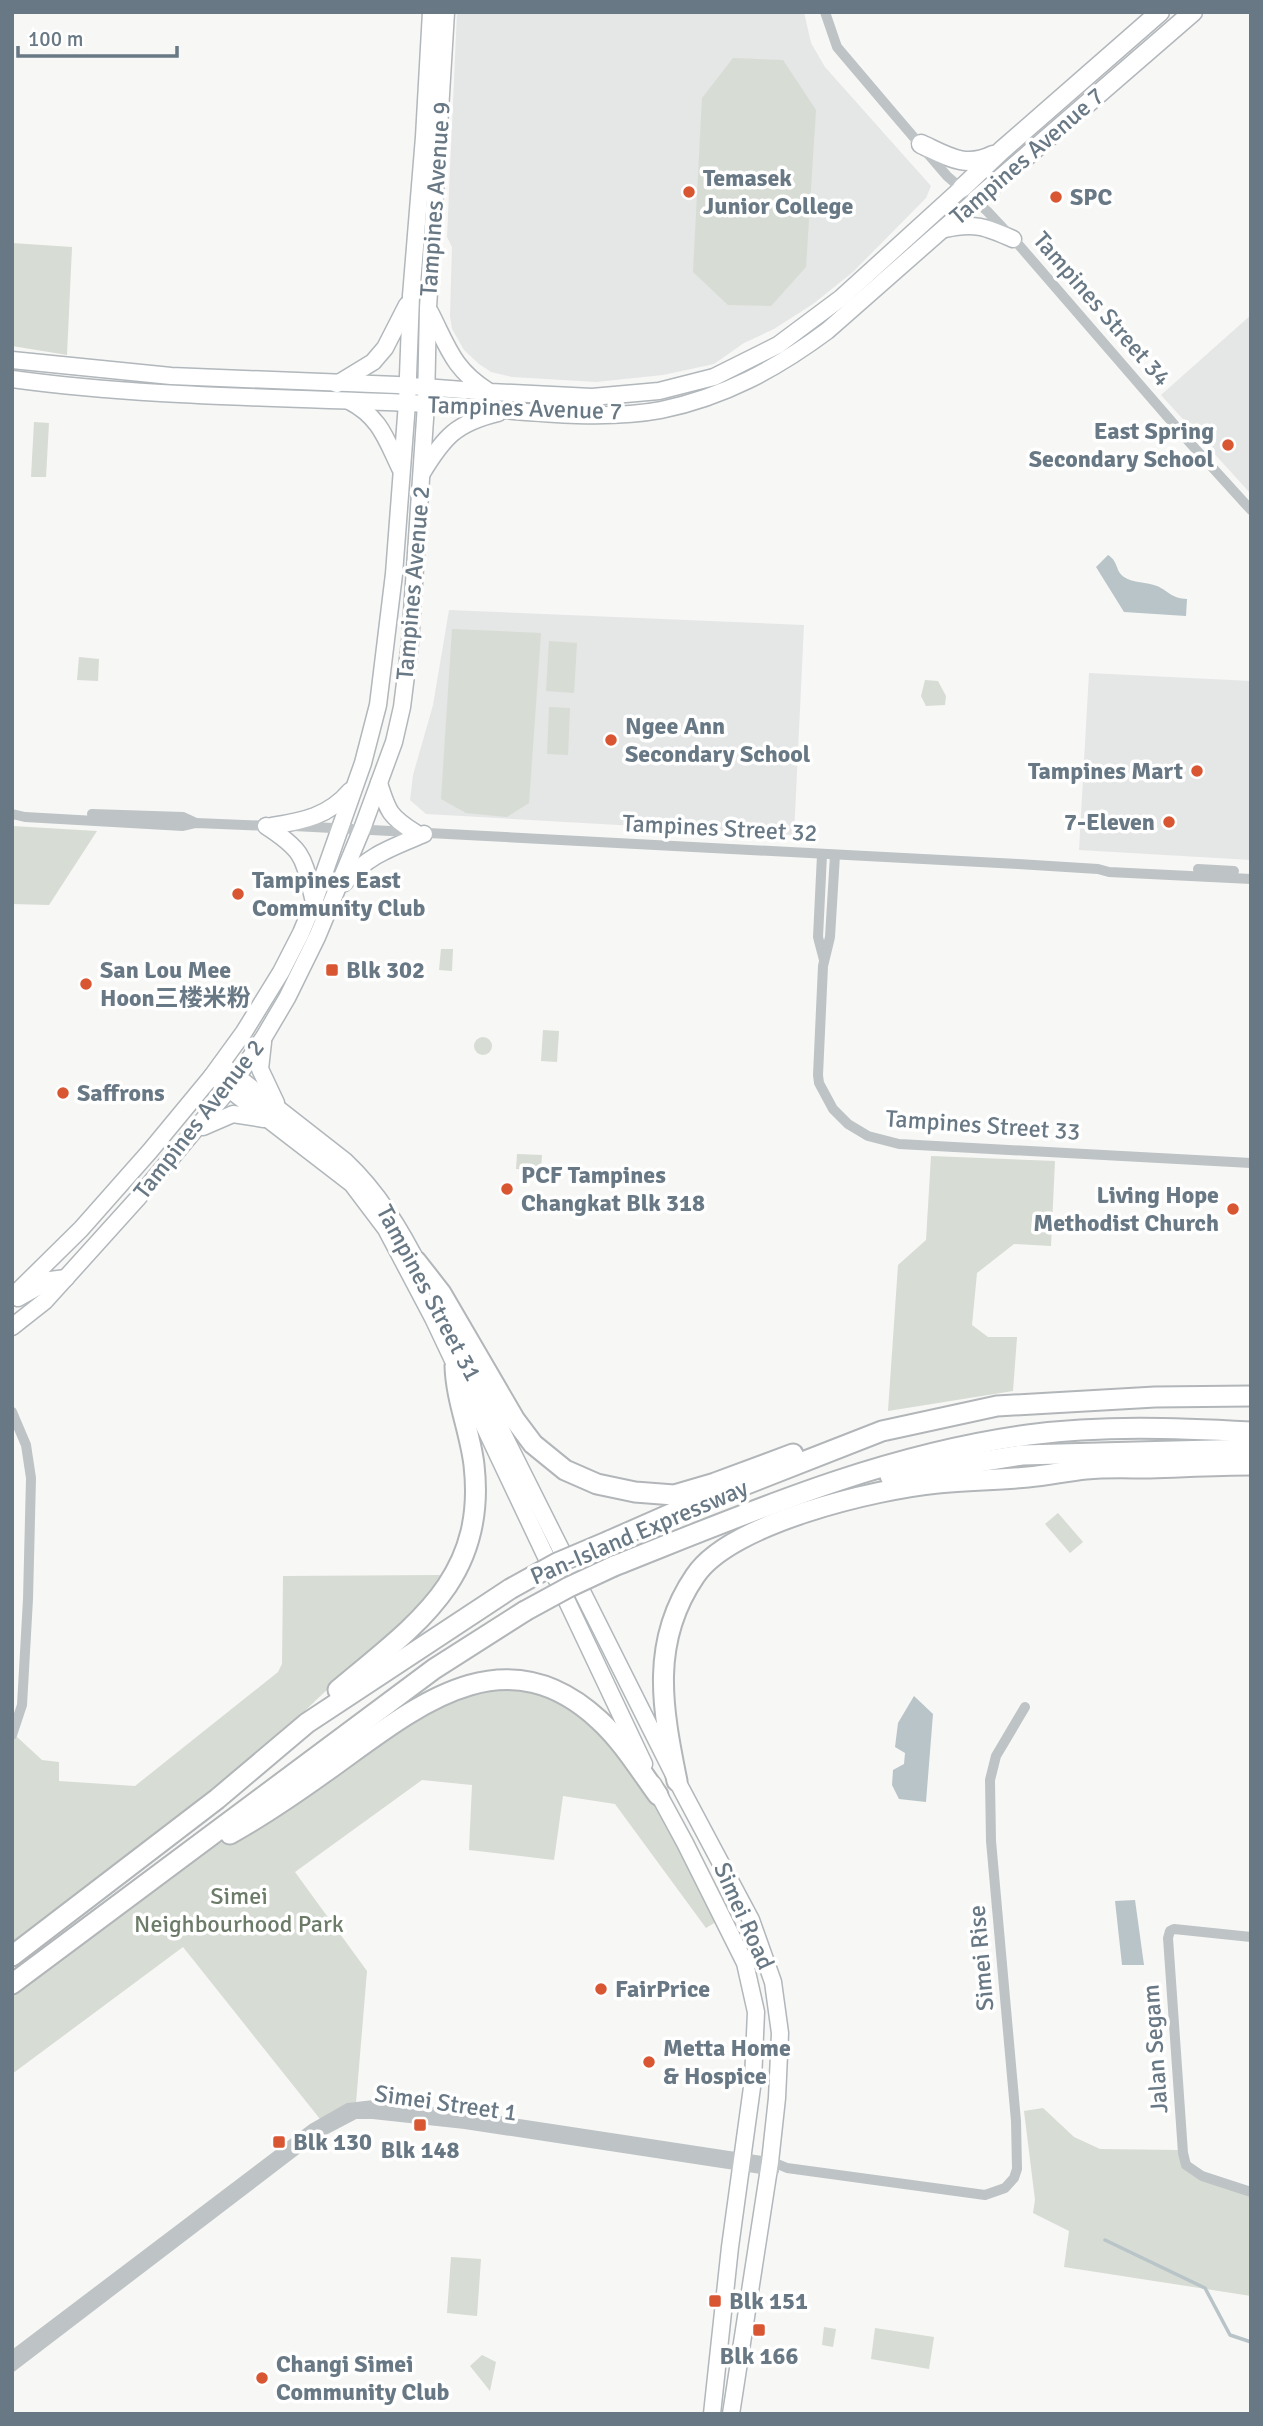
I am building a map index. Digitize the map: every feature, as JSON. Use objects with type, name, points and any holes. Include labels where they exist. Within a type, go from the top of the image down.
[{"type":"highway","points":[[416,1261],[441,1293],[515,1420],[533,1444],[565,1470],[597,1484],[635,1492],[674,1494],[715,1483],[842,1437],[882,1431]]},
{"type":"highway","points":[[307,1723],[324,1700],[405,1635],[438,1601],[456,1572],[472,1525],[475,1476],[456,1391],[455,1366]]},
{"type":"highway","name":"Pan-Island Expressway","points":[[12,1956],[217,1799],[307,1723],[510,1589],[557,1563],[675,1512],[882,1431],[997,1406],[1155,1397],[1251,1396]]},
{"type":"highway","name":"Pan-Island Expressway","points":[[12,1984],[434,1669],[525,1611],[614,1566],[770,1503],[842,1478],[990,1441],[1029,1435],[1130,1428],[1251,1432]]},
{"type":"highway","points":[[688,1537],[897,1474],[1022,1455],[1251,1449]]},
{"type":"highway","points":[[677,1781],[663,1697],[663,1660],[677,1605],[696,1573],[721,1551],[760,1529],[818,1509],[936,1483],[1029,1477],[1088,1469],[1251,1465]]},
{"type":"highway","points":[[948,1467],[1029,1477]]},
{"type":"highway","points":[[158,1874],[268,1811],[370,1739],[442,1694],[475,1682],[508,1679],[541,1684],[571,1699],[598,1719],[623,1745],[658,1795]]},
{"type":"main road","name":"Tampines Avenue 9","points":[[408,385],[411,296],[431,12]]},
{"type":"main road","name":"Tampines Avenue 9","points":[[426,386],[428,308],[446,12]]},
{"type":"main road","name":"Tampines Avenue 7","points":[[12,360],[171,376],[408,385],[592,397],[629,395],[691,384],[734,368],[778,345],[841,298],[1001,150],[1160,12]]},
{"type":"main road","name":"Tampines Avenue 7","points":[[12,379],[175,395],[347,400],[585,414],[660,410],[699,400],[737,387],[766,373],[827,331],[1193,12]]},
{"type":"main road","points":[[921,144],[957,162],[984,159],[1001,150]]},
{"type":"main road","points":[[941,230],[969,224],[985,227],[1013,239]]},
{"type":"main road","points":[[337,384],[373,362],[385,348],[411,296]]},
{"type":"main road","points":[[428,308],[457,366],[470,380],[490,392]]},
{"type":"main road","name":"Tampines Avenue 2","points":[[12,1298],[81,1229],[150,1151],[216,1070],[268,994],[314,902],[356,784],[378,705],[394,574],[408,385]]},
{"type":"main road","name":"Tampines Avenue 2","points":[[12,1327],[45,1301],[195,1131],[234,1082],[264,1037],[300,973],[362,829],[394,742],[402,707],[410,643],[426,386]]},
{"type":"main road","points":[[347,400],[369,413],[389,442],[401,470]]},
{"type":"main road","points":[[421,475],[447,438],[464,423],[514,410]]},
{"type":"main road","points":[[379,783],[389,812],[396,821],[420,833]]},
{"type":"main road","points":[[269,826],[304,820],[327,812],[341,802],[356,784]]},
{"type":"main road","points":[[269,826],[297,847],[307,872],[314,902]]},
{"type":"main road","points":[[335,893],[361,864],[378,852],[420,833]]},
{"type":"main road","points":[[195,1131],[233,1114],[275,1115],[260,1069],[264,1037]]},
{"type":"main road","name":"Tampines Street 31","points":[[216,1070],[275,1115],[342,1175],[386,1228],[455,1366],[566,1576]]},
{"type":"main road","name":"Tampines Street 31","points":[[275,1115],[361,1176],[374,1191],[416,1261],[566,1576]]},
{"type":"main road","points":[[12,1298],[29,1293],[50,1280],[66,1278]]},
{"type":"main road","name":"Simei Road","points":[[566,1576],[751,1920],[773,1982],[780,2033],[780,2063],[769,2166],[731,2414]]},
{"type":"main road","name":"Simei Road","points":[[566,1576],[658,1795],[703,1877],[745,1963],[756,2012],[754,2059],[712,2414]]},
{"type":"street","name":"Tampines Street 34","points":[[825,12],[842,54],[947,176],[976,200],[1013,239],[1251,510]]},
{"type":"street","name":"Tampines Street 32","points":[[15,814],[26,811],[135,819],[183,826],[196,823],[362,829],[1251,879]]},
{"type":"street","name":"Tampines Street 33","points":[[822,855],[818,937],[824,960]]},
{"type":"street","name":"Tampines Street 33","points":[[835,855],[830,942],[824,960],[818,1075],[823,1093],[839,1117],[867,1136],[899,1144],[1251,1163]]},
{"type":"street","name":"Tampines Street 32","points":[[1098,869],[1109,865],[1251,872]]},
{"type":"street","points":[[12,1412],[29,1457],[32,1506],[22,1705],[12,1735]]},
{"type":"street","name":"Simei Rise","points":[[985,2195],[1004,2188],[1014,2178],[1017,2169],[1016,2121],[991,1841],[990,1780],[996,1756],[1025,1707]]},
{"type":"street","name":"Jalan Segam","points":[[1251,1937],[1174,1928],[1168,1938],[1186,2165],[1202,2176],[1251,2192]]},
{"type":"street","name":"Simei Street 1","points":[[12,2356],[313,2128],[338,2112],[354,2106],[374,2105],[467,2116],[742,2162]]},
{"type":"street","name":"Simei Street 1","points":[[12,2367],[317,2134],[355,2113],[465,2124],[985,2195]]},
{"type":"shaded area","name":"Temasek Junior College","points":[[457,12],[804,12],[811,43],[825,67],[931,186],[926,198],[853,272],[813,304],[774,329],[744,343],[714,364],[663,375],[596,382],[512,377],[491,372],[464,350],[452,329],[450,316],[452,247],[447,237]]},
{"type":"shaded area","name":"East Spring Secondary School","points":[[1251,315],[1251,494],[1161,395]]},
{"type":"shaded area","points":[[1108,555],[1124,577],[1157,586],[1174,596],[1187,599],[1186,616],[1124,612],[1096,567]]},
{"type":"shaded area","name":"Ngee Ann Secondary School","points":[[449,610],[804,625],[794,835],[426,814],[410,800],[413,775],[433,705]]},
{"type":"shaded area","points":[[1089,673],[1251,681],[1251,860],[1079,850]]},
{"type":"shaded area","points":[[914,1696],[933,1714],[926,1802],[899,1799],[892,1785],[893,1770],[904,1764],[905,1753],[895,1747],[898,1723]]},
{"type":"shaded area","points":[[1135,1900],[1144,1965],[1122,1965],[1115,1901]]},
{"type":"green space","points":[[733,58],[783,60],[816,110],[806,267],[771,306],[728,305],[693,272],[702,98]]},
{"type":"green space","points":[[12,243],[72,247],[67,355],[12,346]]},
{"type":"green space","points":[[34,422],[49,423],[46,477],[31,477]]},
{"type":"green space","points":[[452,629],[541,633],[529,803],[507,817],[466,813],[441,799]]},
{"type":"green space","points":[[549,641],[577,643],[574,693],[546,691]]},
{"type":"green space","points":[[79,657],[99,659],[98,681],[77,680]]},
{"type":"green space","points":[[925,680],[938,681],[946,696],[945,705],[926,706],[921,696]]},
{"type":"green space","points":[[549,707],[570,708],[568,755],[547,754]]},
{"type":"green space","points":[[12,826],[97,831],[49,905],[12,904]]},
{"type":"green space","points":[[441,949],[453,949],[452,971],[439,970]]},
{"type":"green space","points":[[543,1030],[559,1031],[557,1062],[541,1061]]},
{"type":"green space","points":[[483,1037],[489,1040],[492,1046],[489,1052],[483,1055],[477,1052],[474,1046],[477,1040]]},
{"type":"green space","points":[[517,1154],[542,1155],[541,1170],[516,1169]]},
{"type":"green space","points":[[931,1156],[1055,1161],[1051,1246],[1014,1244],[977,1273],[972,1325],[988,1337],[1017,1337],[1013,1391],[888,1411],[898,1265],[926,1240]]},
{"type":"green space","points":[[1058,1513],[1083,1542],[1070,1553],[1045,1524]]},
{"type":"green space","points":[[440,1575],[438,1589],[401,1632],[332,1685],[250,1763],[12,1946],[12,1741],[16,1736],[42,1760],[59,1762],[59,1781],[135,1786],[278,1672],[282,1664],[283,1576]]},
{"type":"green space","name":"Simei Neighbourhood Park","points":[[476,1686],[541,1688],[596,1722],[654,1796],[719,1920],[706,1928],[615,1804],[563,1796],[554,1860],[469,1850],[472,1785],[422,1780],[295,1872],[367,1971],[356,2103],[320,2119],[183,1947],[12,2074],[12,1988],[159,1877],[272,1814],[372,1743]]},
{"type":"green space","points":[[1043,2108],[1074,2137],[1100,2149],[1178,2150],[1186,2166],[1251,2195],[1251,2296],[1064,2267],[1069,2231],[1033,2213],[1035,2200],[1024,2111]]},
{"type":"green space","points":[[451,2257],[481,2259],[477,2316],[447,2313]]},
{"type":"green space","points":[[824,2327],[836,2329],[833,2347],[822,2345]]},
{"type":"green space","points":[[875,2328],[934,2337],[929,2369],[871,2359]]},
{"type":"green space","points":[[482,2355],[496,2362],[490,2391],[470,2366]]},
{"type":"waterway","points":[[1105,2240],[1205,2288],[1230,2335],[1251,2342]]},
{"type":"place","name":"Temasek Junior College","points":[[689,192]]},
{"type":"place","name":"SPC","points":[[1056,197]]},
{"type":"place","name":"East Spring Secondary School","points":[[1228,445]]},
{"type":"place","name":"Ngee Ann Secondary School","points":[[611,740]]},
{"type":"place","name":"Tampines Mart","points":[[1197,771]]},
{"type":"place","name":"7-Eleven","points":[[1169,822]]},
{"type":"place","name":"Tampines East Community Club","points":[[238,894]]},
{"type":"place","name":"Blk 302","points":[[332,970]]},
{"type":"place","name":"San Lou Mee Hoon三楼米粉","points":[[86,984]]},
{"type":"place","name":"Saffrons","points":[[63,1093]]},
{"type":"place","name":"PCF Tampines Changkat Blk 318","points":[[507,1189]]},
{"type":"place","name":"Living Hope Methodist Church","points":[[1233,1209]]},
{"type":"place","name":"FairPrice","points":[[601,1989]]},
{"type":"place","name":"Metta Home & Hospice","points":[[649,2062]]},
{"type":"place","name":"Blk 148","points":[[420,2125]]},
{"type":"place","name":"Blk 130","points":[[279,2142]]},
{"type":"place","name":"Blk 151","points":[[715,2301]]},
{"type":"place","name":"Blk 166","points":[[759,2330]]},
{"type":"place","name":"Changi Simei Community Club","points":[[262,2378]]}]
